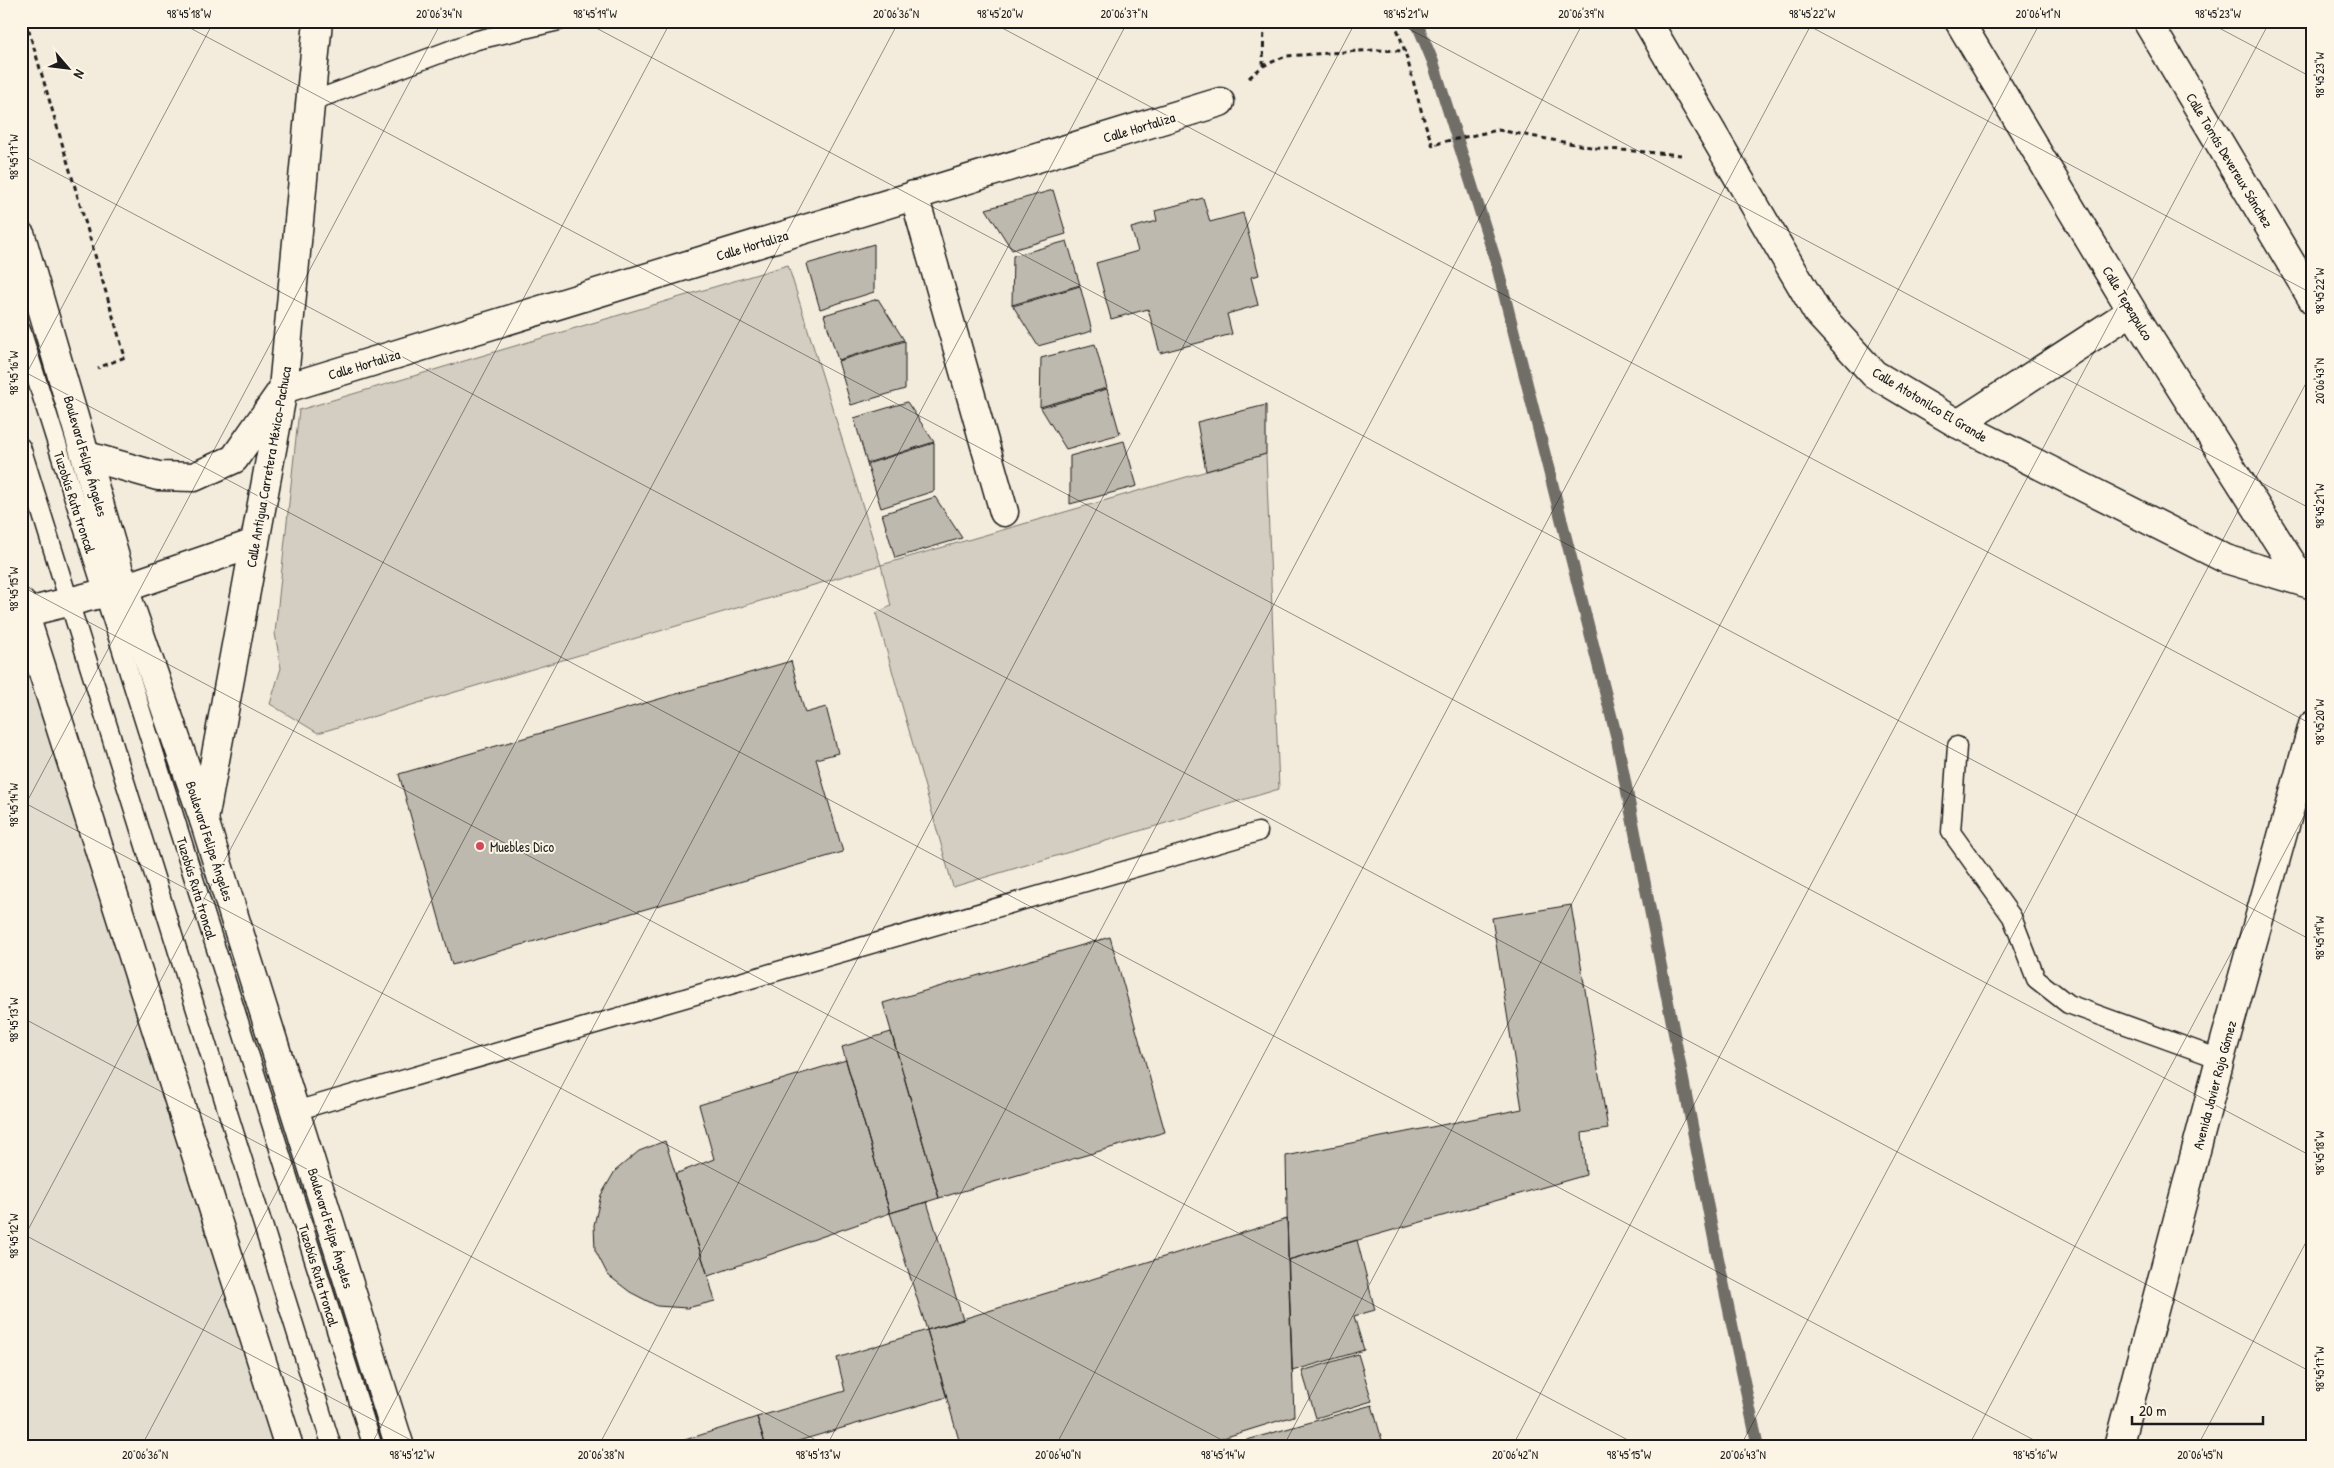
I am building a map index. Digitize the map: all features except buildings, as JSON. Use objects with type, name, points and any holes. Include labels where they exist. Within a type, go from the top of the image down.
[{"type":"street","name":"Calle Antigua Carretera México-Pachuca","points":[[204,820],[284,389],[318,21]]},
{"type":"street","name":"Calle Atotonilco El Grande","points":[[1647,21],[1817,312],[1874,374],[1958,424],[2226,559],[2308,583]]},
{"type":"street","name":"Calle Tepeapulco","points":[[1959,21],[2132,311],[2308,583]]},
{"type":"street","name":"Calle Tomás Devereux Sánchez","points":[[2147,21],[2313,300]]},
{"type":"street","name":"Calle Hortaliza","points":[[284,389],[1220,102]]},
{"type":"street","points":[[914,195],[1004,512]]},
{"type":"street","name":"Boulevard Felipe Ángeles","points":[[21,236],[87,456],[114,591],[204,820],[400,1447]]},
{"type":"street","points":[[1958,424],[2132,311]]},
{"type":"street","points":[[87,456],[158,476],[194,478],[234,459],[284,389]]},
{"type":"street","points":[[255,543],[114,591],[70,602],[22,610],[290,1447]]},
{"type":"street","name":"Avenida Javier Rojo Gómez","points":[[2118,1447],[2220,1059],[2313,724]]},
{"type":"lane","points":[[310,102],[477,40],[559,21]]},
{"type":"lane","name":"Tuzobús Ruta troncal","points":[[21,330],[114,591],[373,1447]]},
{"type":"lane","points":[[21,448],[332,1447]]},
{"type":"lane","points":[[1957,746],[1951,832],[2012,917],[2036,979],[2068,1004],[2220,1059]]},
{"type":"lane","points":[[295,1111],[1258,832]]},
{"type":"path","points":[[26,21],[125,357],[65,382]]},
{"type":"path","points":[[1263,66],[1264,21]]},
{"type":"path","points":[[1394,21],[1406,51],[1423,119],[1433,146],[1442,142],[1498,130],[1596,148],[1727,159]]},
{"type":"path","points":[[1220,102],[1263,66],[1286,56],[1374,50],[1406,51]]},
{"type":"shaded area","points":[[788,265],[881,565],[318,733],[270,704],[281,668],[275,633],[299,410]]},
{"type":"shaded area","points":[[1266,454],[1279,789],[953,887],[876,613],[891,606],[881,565]]},
{"type":"shaded area","points":[[21,664],[62,769],[276,1447],[21,1447]]},
{"type":"waterway","points":[[1416,21],[1433,62],[1496,262],[1616,735],[1716,1249],[1758,1447]]},
{"type":"place","name":"Muebles Dico","points":[[480,846]]}]
